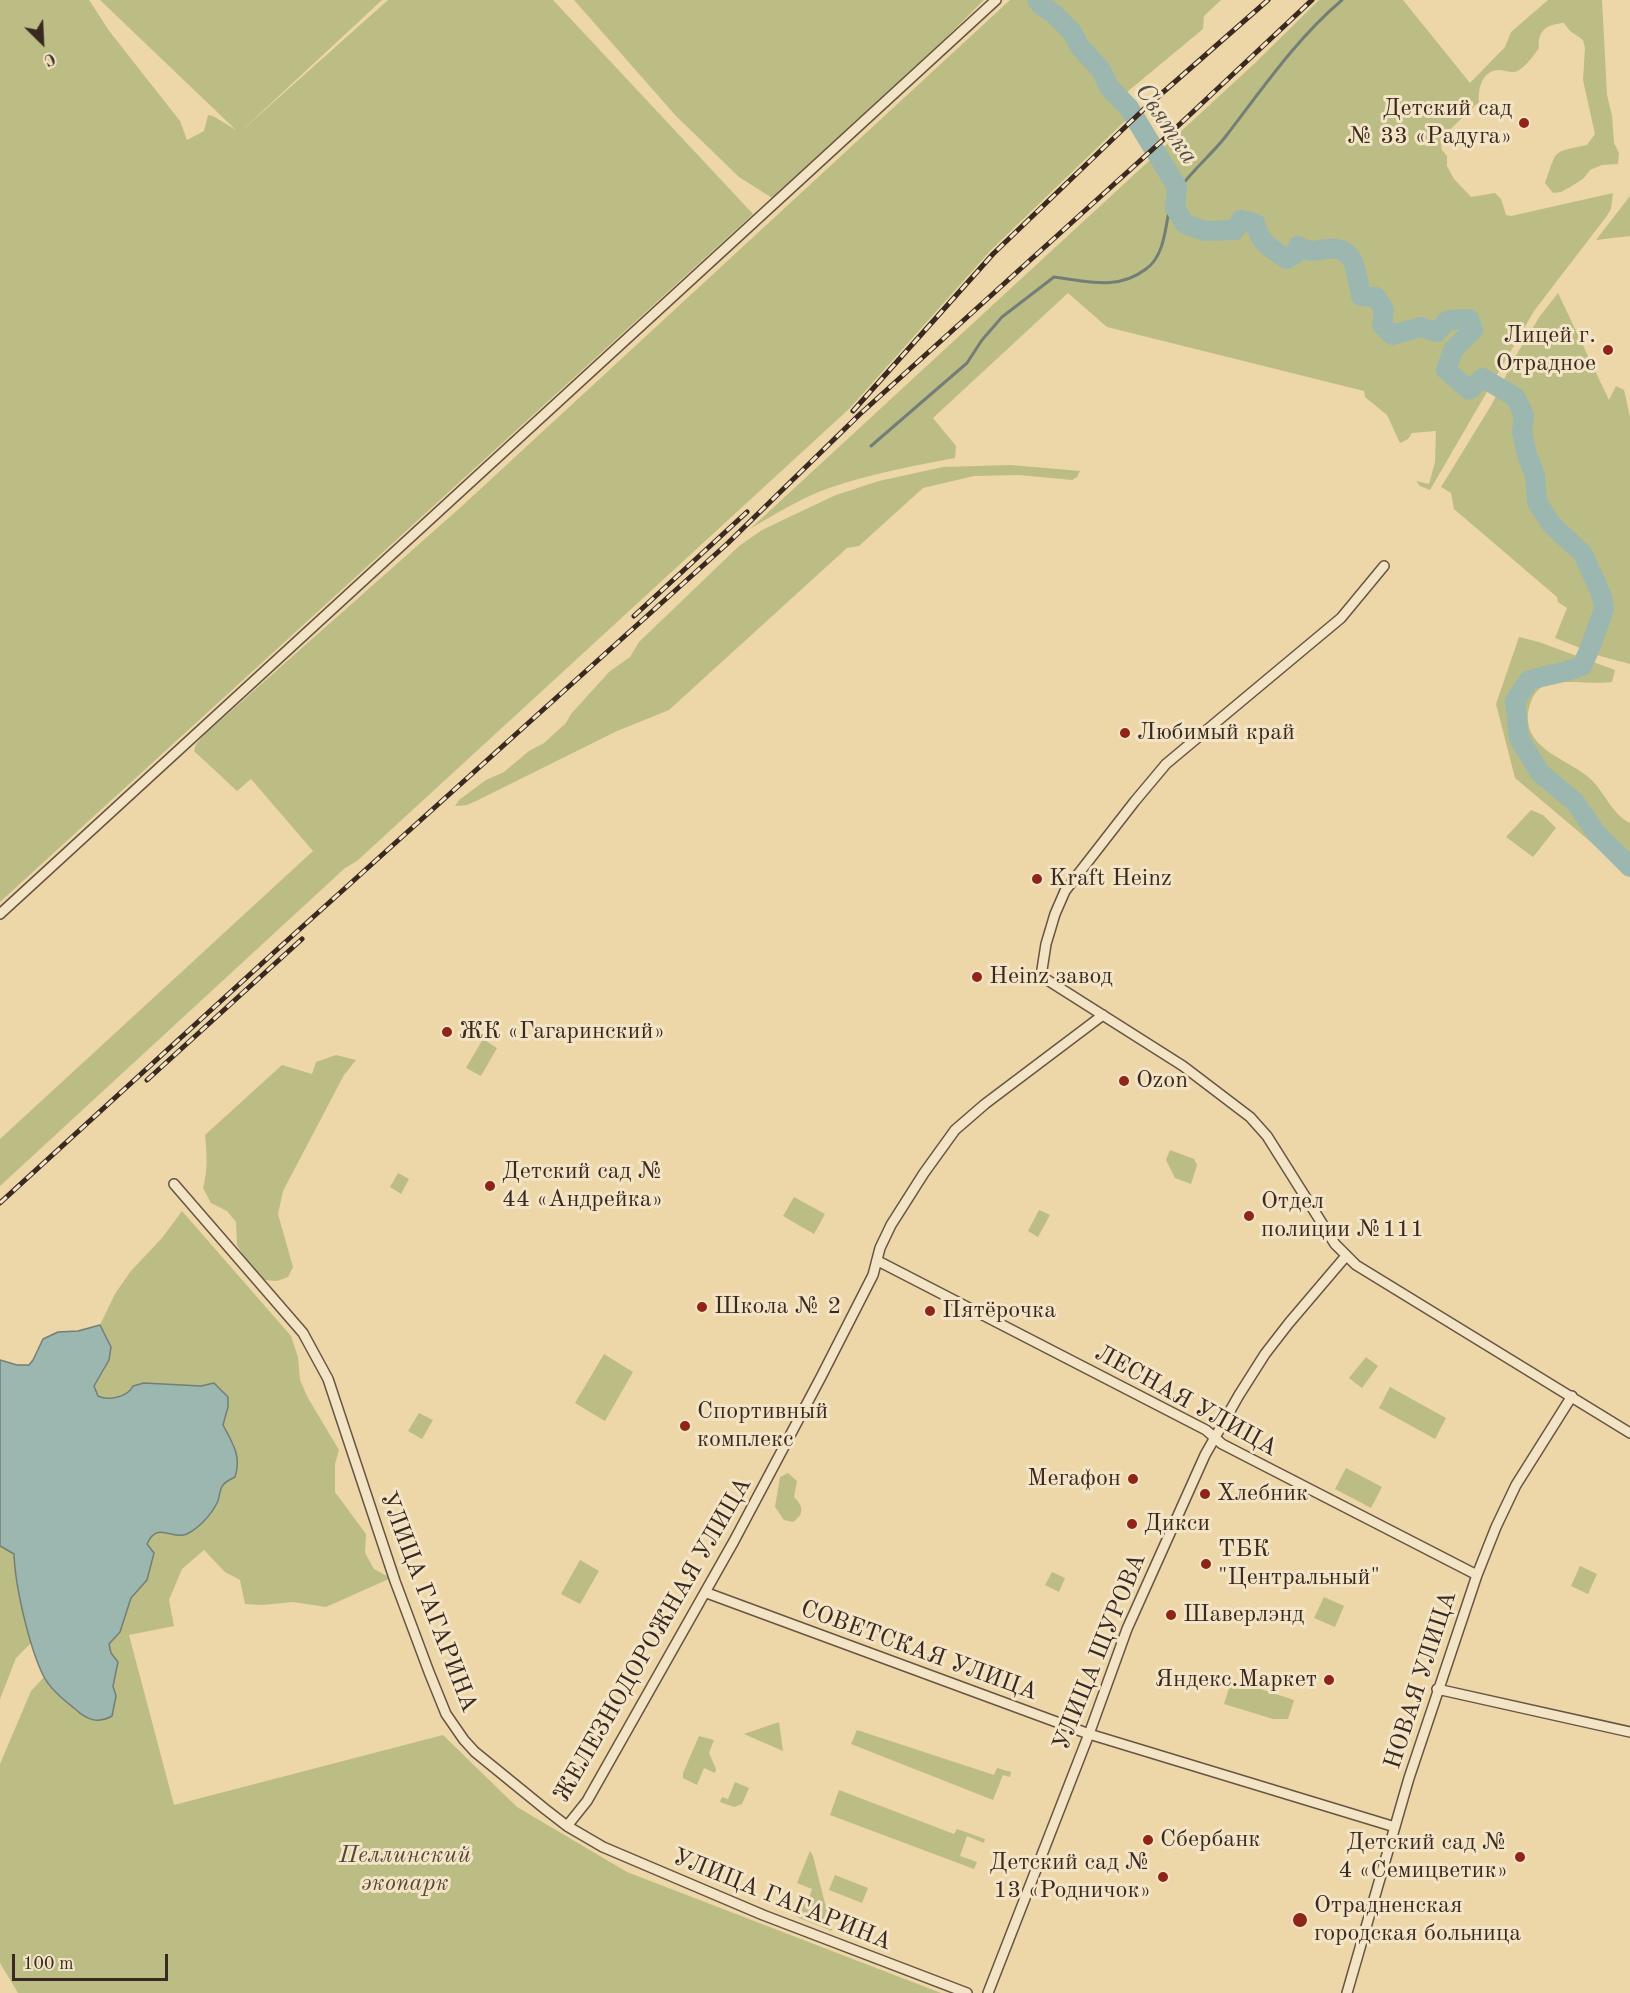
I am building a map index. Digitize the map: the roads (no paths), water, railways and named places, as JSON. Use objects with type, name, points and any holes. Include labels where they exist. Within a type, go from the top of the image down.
[{"type":"street","points":[[0,914],[996,0]]},
{"type":"street","points":[[1384,566],[1341,618],[1166,764],[1065,891],[1046,944],[1041,976],[1183,1066],[1255,1122],[1267,1136],[1335,1244],[1346,1256],[1391,1288],[1630,1433]]},
{"type":"street","name":"ЖЕЛЕЗНОДОРОЖНАЯ УЛИЦА","points":[[567,1826],[587,1801],[707,1593],[826,1368],[878,1261],[880,1248],[891,1224],[935,1157],[955,1130],[985,1104],[1103,1015]]},
{"type":"street","name":"УЛИЦА ГАГАРИНА","points":[[174,1184],[303,1334],[328,1379],[395,1581],[446,1714],[475,1752],[567,1826],[603,1847],[895,1967],[967,1993]]},
{"type":"street","name":"УЛИЦА ЩУРОВА","points":[[988,1993],[1089,1734],[1127,1629],[1204,1455],[1265,1354],[1288,1323],[1346,1256]]},
{"type":"street","name":"ЛЕСНАЯ УЛИЦА","points":[[878,1261],[1206,1430],[1242,1454],[1476,1575]]},
{"type":"street","name":"НОВАЯ УЛИЦА","points":[[1347,1993],[1437,1689],[1476,1575],[1516,1485],[1572,1396]]},
{"type":"street","name":"СОВЕТСКАЯ УЛИЦА","points":[[707,1593],[1089,1734],[1395,1827]]},
{"type":"street","points":[[1437,1689],[1630,1732]]},
{"type":"water","points":[[100,1325],[111,1347],[109,1360],[94,1386],[98,1396],[117,1397],[127,1393],[133,1386],[144,1383],[201,1386],[214,1383],[228,1397],[223,1425],[237,1456],[237,1469],[235,1477],[223,1485],[214,1508],[200,1525],[187,1534],[156,1533],[147,1544],[154,1553],[147,1580],[131,1598],[120,1632],[109,1644],[111,1653],[118,1662],[113,1686],[116,1696],[112,1716],[97,1720],[79,1713],[57,1694],[46,1680],[38,1663],[24,1616],[14,1554],[0,1546],[0,1360],[17,1365],[29,1365],[43,1339],[58,1332],[78,1331]]},
{"type":"waterway","name":"Святка","points":[[1037,0],[1072,32],[1080,47],[1101,70],[1109,87],[1129,108],[1177,187],[1175,208],[1185,224],[1205,231],[1235,230],[1241,220],[1255,223],[1263,240],[1287,259],[1295,254],[1298,246],[1309,251],[1326,249],[1344,251],[1353,262],[1361,296],[1376,297],[1384,310],[1382,325],[1392,335],[1421,327],[1437,332],[1448,320],[1469,319],[1473,330],[1453,350],[1446,370],[1469,390],[1483,378],[1515,397],[1524,415],[1522,432],[1527,455],[1535,475],[1537,502],[1552,525],[1583,554],[1602,596],[1604,609],[1582,666],[1529,680],[1515,701],[1519,738],[1540,773],[1575,802],[1596,833],[1630,867]]},
{"type":"waterway","points":[[871,446],[967,363],[982,340],[1002,317],[1054,277],[1102,283],[1124,280],[1146,269],[1156,259],[1162,245],[1170,204],[1179,189],[1220,144],[1295,48],[1342,0]]},
{"type":"railway","points":[[853,411],[993,254],[1144,109],[1268,0]]},
{"type":"railway","points":[[0,1203],[728,543],[859,415],[1164,139],[1312,0]]},
{"type":"railway","points":[[634,616],[747,512]]},
{"type":"railway","points":[[147,1080],[302,939]]},
{"type":"place","name":"Детский сад № 33 «Радуга»","points":[[1524,123]]},
{"type":"place","name":"Лицей г. Отрадное","points":[[1608,350]]},
{"type":"place","name":"Любимый край","points":[[1125,733]]},
{"type":"place","name":"Kraft Heinz","points":[[1037,879]]},
{"type":"place","name":"Heinz завод","points":[[977,977]]},
{"type":"place","name":"ЖК «Гагаринский»","points":[[447,1032]]},
{"type":"place","name":"Ozon","points":[[1124,1081]]},
{"type":"place","name":"Детский сад № 44 «Андрейка»","points":[[490,1186]]},
{"type":"place","name":"Отдел полиции №111","points":[[1249,1216]]},
{"type":"place","name":"Школа № 2","points":[[702,1307]]},
{"type":"place","name":"Пятёрочка","points":[[930,1311]]},
{"type":"place","name":"Спортивный комплекс","points":[[685,1426]]},
{"type":"place","name":"Мегафон","points":[[1133,1479]]},
{"type":"place","name":"Хлебник","points":[[1205,1494]]},
{"type":"place","name":"Дикси","points":[[1132,1524]]},
{"type":"place","name":"ТБК \"Центральный\"","points":[[1206,1564]]},
{"type":"place","name":"Шаверлэнд","points":[[1171,1615]]},
{"type":"place","name":"Яндекс.Маркет","points":[[1329,1680]]},
{"type":"place","name":"Сбербанк","points":[[1148,1840]]},
{"type":"place","name":"Детский сад № 4 «Семицветик»","points":[[1520,1857]]},
{"type":"place","name":"Детский сад № 13 «Родничок»","points":[[1163,1877]]},
{"type":"place","name":"Отрадненская городская больница","points":[[1300,1920]]},
{"type":"park label","name":"Пеллинский экопарк","points":[[405,1870]]}]
